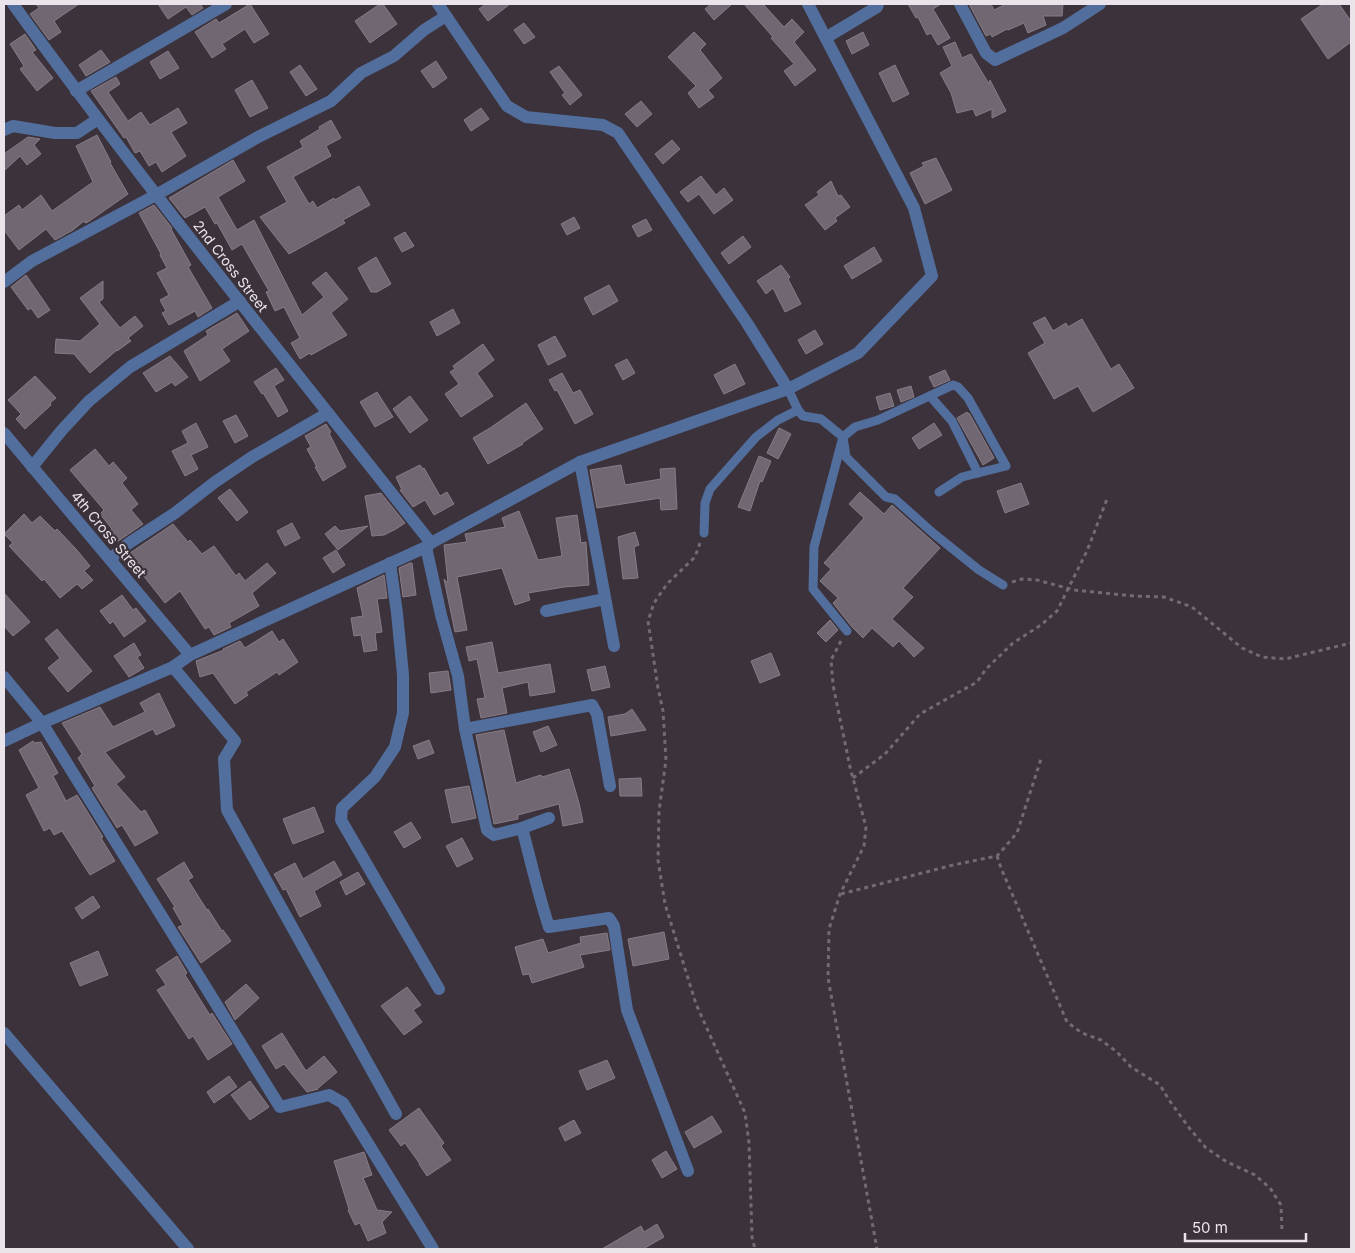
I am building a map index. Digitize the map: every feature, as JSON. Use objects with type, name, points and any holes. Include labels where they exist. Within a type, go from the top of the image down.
[{"type":"street","name":"2nd Cross Street","points":[[13,4],[76,91],[328,413],[428,545]]},
{"type":"street","points":[[76,91],[226,4]]},
{"type":"street","points":[[438,4],[507,106],[526,117],[603,125],[618,133],[747,323],[788,389]]},
{"type":"street","points":[[4,741],[173,667],[190,655],[428,545],[580,462],[788,389],[858,353],[932,276],[914,208],[827,37],[808,4]]},
{"type":"street","points":[[827,37],[878,4]]},
{"type":"street","points":[[960,4],[986,53],[995,60],[1063,28],[1100,4]]},
{"type":"street","points":[[4,282],[32,262],[260,136],[331,101],[360,73],[394,56],[424,30],[446,16]]},
{"type":"street","points":[[4,130],[13,126],[55,133],[77,132],[98,119]]},
{"type":"street","points":[[32,467],[89,401],[130,367],[240,301]]},
{"type":"street","points":[[110,560],[130,543],[252,457],[328,413]]},
{"type":"street","name":"4th Cross Street","points":[[4,433],[190,655]]},
{"type":"street","points":[[580,462],[614,646]]},
{"type":"street","points":[[428,545],[441,615],[458,676],[465,729],[487,830],[494,835],[522,828],[549,818]]},
{"type":"street","points":[[390,563],[398,613],[403,713],[396,747],[375,777],[342,808],[340,820],[439,989]]},
{"type":"street","points":[[546,611],[605,599]]},
{"type":"street","points":[[173,667],[235,741],[224,759],[227,810],[396,1114]]},
{"type":"street","points":[[4,677],[42,723],[280,1107],[329,1095],[343,1103],[433,1249]]},
{"type":"street","points":[[465,729],[592,705],[596,714],[610,786]]},
{"type":"street","points":[[522,828],[538,894],[549,927],[609,918],[614,926],[627,1010],[688,1171]]},
{"type":"street","points":[[4,1033],[188,1249]]},
{"type":"lane","points":[[846,630],[813,588],[814,547],[843,437],[855,427],[878,420],[953,385],[958,387],[968,398],[1006,466],[962,477],[939,492]]},
{"type":"lane","points":[[788,389],[803,416],[821,419],[843,437],[846,457],[886,496],[895,499],[979,570],[1003,584]]},
{"type":"lane","points":[[930,396],[952,421],[978,473]]},
{"type":"lane","points":[[704,533],[704,503],[710,489],[756,437],[778,420],[798,410]]},
{"type":"path","points":[[853,778],[884,754],[920,714],[977,682],[986,669],[1013,643],[1041,625],[1057,611],[1087,551],[1107,499]]},
{"type":"path","points":[[704,533],[695,557],[667,584],[654,603],[648,621],[663,711],[666,760],[659,811],[658,860],[665,904],[696,1004],[744,1113],[749,1143],[752,1237],[755,1249]]},
{"type":"path","points":[[1003,584],[1022,579],[1038,580],[1069,588],[1134,596],[1164,597],[1192,607],[1242,648],[1262,658],[1285,659],[1351,643]]},
{"type":"path","points":[[846,630],[831,660],[833,685],[853,778],[866,827],[864,846],[840,894],[829,929],[828,978],[877,1249]]},
{"type":"path","points":[[840,894],[953,865],[997,856],[1017,833],[1041,759]]},
{"type":"path","points":[[997,856],[1067,1022],[1082,1033],[1101,1040],[1117,1052],[1131,1067],[1160,1085],[1174,1107],[1206,1148],[1227,1162],[1255,1175],[1270,1188],[1280,1205],[1282,1230]]},
{"type":"building","points":[[36,4],[79,4],[54,21],[61,32],[49,40],[30,14],[39,8]]},
{"type":"building","points":[[158,4],[200,4],[203,8],[192,15],[186,7],[168,19]]},
{"type":"building","points":[[250,4],[269,34],[254,43],[245,29],[222,44],[226,49],[212,58],[195,32],[216,19],[219,23]]},
{"type":"building","points":[[380,4],[383,4],[397,24],[370,43],[355,21]]},
{"type":"building","points":[[486,4],[510,4],[488,21],[479,9]]},
{"type":"building","points":[[711,4],[732,4],[714,20],[705,9]]},
{"type":"building","points":[[744,4],[763,4],[784,27],[792,19],[804,32],[794,42],[816,70],[795,86],[784,71],[794,64]]},
{"type":"building","points":[[908,4],[941,4],[933,9],[950,38],[938,45],[931,33],[927,35],[918,17],[916,18]]},
{"type":"building","points":[[969,4],[991,4],[994,10],[1006,4],[1063,4],[1062,16],[1043,16],[1046,25],[1028,33],[1024,23],[992,37],[991,34],[986,36]]},
{"type":"building","points":[[1323,4],[1339,4],[1351,21],[1351,42],[1328,59],[1301,19]]},
{"type":"building","points":[[524,23],[535,37],[524,44],[514,30]]},
{"type":"building","points":[[694,32],[706,44],[700,50],[722,78],[708,90],[714,97],[699,108],[688,93],[696,86],[668,57]]},
{"type":"building","points":[[863,32],[869,45],[852,54],[846,41]]},
{"type":"building","points":[[25,34],[36,50],[32,52],[53,78],[37,91],[20,69],[24,66],[10,44]]},
{"type":"building","points":[[955,42],[962,58],[971,54],[989,84],[990,80],[1006,111],[992,118],[992,109],[976,116],[973,109],[957,113],[951,93],[940,73],[952,66],[943,47]]},
{"type":"building","points":[[101,50],[110,62],[86,76],[79,65]]},
{"type":"building","points":[[168,51],[179,68],[160,79],[150,62]]},
{"type":"building","points":[[436,61],[447,78],[433,88],[421,71]]},
{"type":"building","points":[[300,65],[317,89],[306,96],[290,72]]},
{"type":"building","points":[[895,65],[909,94],[893,102],[879,73]]},
{"type":"building","points":[[559,66],[582,95],[570,105],[562,95],[565,93],[550,72]]},
{"type":"building","points":[[116,77],[120,84],[108,92],[128,121],[141,112],[150,125],[178,108],[187,123],[171,132],[186,156],[162,172],[156,162],[149,166],[140,151],[135,153],[126,137],[124,138],[91,91]]},
{"type":"building","points":[[252,80],[268,108],[250,117],[235,90]]},
{"type":"building","points":[[641,101],[652,114],[637,127],[625,114]]},
{"type":"building","points":[[481,108],[489,119],[471,131],[464,120]]},
{"type":"building","points":[[331,120],[341,138],[326,146],[331,156],[293,177],[309,204],[313,201],[317,208],[359,186],[370,205],[343,220],[345,223],[289,254],[260,217],[287,202],[267,167],[303,147],[300,141]]},
{"type":"building","points":[[97,135],[110,163],[128,194],[88,222],[85,223],[84,221],[55,240],[46,229],[19,250],[4,230],[4,216],[19,205],[22,210],[41,195],[52,211],[93,182],[76,146]]},
{"type":"building","points":[[28,137],[40,139],[34,145],[41,154],[27,165],[20,156],[4,171],[4,154]]},
{"type":"building","points":[[672,140],[680,149],[663,164],[655,154]]},
{"type":"building","points":[[936,158],[952,190],[925,204],[910,173],[924,166],[922,163]]},
{"type":"building","points":[[233,160],[245,181],[218,197],[237,230],[254,220],[302,315],[324,297],[312,283],[326,272],[348,299],[331,313],[347,335],[311,355],[310,353],[300,359],[291,343],[300,338],[284,307],[275,311],[266,292],[269,291],[242,244],[232,250],[217,223],[215,224],[205,207],[185,218],[169,198]]},
{"type":"building","points":[[701,176],[716,195],[724,188],[733,200],[714,214],[699,194],[688,202],[680,192]]},
{"type":"building","points":[[831,181],[838,196],[841,195],[850,207],[835,218],[837,221],[825,230],[805,205],[819,195],[817,192]]},
{"type":"building","points":[[154,205],[172,228],[191,265],[188,267],[212,308],[198,317],[195,311],[169,325],[162,313],[166,311],[160,300],[169,295],[157,273],[167,268],[139,213]]},
{"type":"building","points":[[574,217],[580,228],[567,235],[561,224]]},
{"type":"building","points":[[646,219],[652,230],[638,237],[632,226]]},
{"type":"building","points":[[405,232],[414,246],[402,252],[394,238]]},
{"type":"building","points":[[743,236],[751,247],[729,264],[721,253]]},
{"type":"building","points":[[874,247],[882,261],[852,279],[844,266]]},
{"type":"building","points":[[376,257],[391,284],[377,292],[371,292],[358,268]]},
{"type":"building","points":[[781,265],[790,277],[788,279],[801,304],[785,312],[773,288],[766,294],[757,281]]},
{"type":"building","points":[[26,275],[50,310],[38,318],[31,308],[28,310],[11,287]]},
{"type":"building","points":[[103,281],[103,299],[99,302],[120,328],[135,316],[143,326],[128,338],[131,341],[117,350],[90,373],[74,354],[55,353],[56,339],[80,341],[100,324],[80,298]]},
{"type":"building","points":[[609,285],[618,301],[593,315],[584,298]]},
{"type":"building","points":[[453,309],[460,323],[437,336],[430,322]]},
{"type":"building","points":[[237,313],[249,331],[222,349],[230,361],[200,381],[184,351],[208,335],[206,331]]},
{"type":"building","points":[[1045,317],[1053,331],[1066,323],[1068,327],[1082,319],[1111,369],[1119,364],[1134,388],[1093,412],[1078,386],[1054,399],[1028,353],[1045,343],[1033,323]]},
{"type":"building","points":[[815,330],[823,344],[806,354],[798,340]]},
{"type":"building","points":[[555,336],[566,356],[548,365],[538,345]]},
{"type":"building","points":[[483,344],[494,360],[477,373],[493,396],[461,417],[445,394],[459,384],[450,372],[455,369],[453,366]]},
{"type":"building","points":[[170,356],[188,377],[175,386],[172,382],[156,392],[143,373]]},
{"type":"building","points":[[627,359],[635,373],[623,380],[615,365]]},
{"type":"building","points":[[735,364],[745,384],[724,394],[714,375]]},
{"type":"building","points":[[276,368],[284,380],[274,386],[288,411],[278,417],[254,382]]},
{"type":"building","points":[[945,370],[950,380],[934,387],[929,377]]},
{"type":"building","points":[[562,373],[573,393],[580,390],[593,414],[575,424],[557,390],[555,391],[549,380]]},
{"type":"building","points":[[35,376],[56,398],[25,429],[16,419],[21,414],[8,400]]},
{"type":"building","points":[[911,386],[914,397],[901,402],[897,390]]},
{"type":"building","points":[[377,392],[393,417],[375,427],[360,402]]},
{"type":"building","points":[[890,393],[894,406],[880,410],[876,397]]},
{"type":"building","points":[[410,396],[428,420],[410,433],[393,409]]},
{"type":"building","points":[[526,403],[543,429],[523,444],[488,464],[473,438]]},
{"type":"building","points":[[967,412],[994,458],[983,465],[957,418]]},
{"type":"building","points":[[236,415],[248,436],[235,443],[223,421]]},
{"type":"building","points":[[196,423],[208,447],[191,455],[198,469],[185,476],[172,451],[188,443],[182,431]]},
{"type":"building","points":[[934,423],[942,435],[919,449],[912,438]]},
{"type":"building","points":[[326,424],[346,467],[323,481],[307,449],[311,447],[305,436]]},
{"type":"building","points":[[779,428],[791,434],[778,459],[767,453]]},
{"type":"building","points":[[95,449],[109,466],[113,462],[127,478],[122,483],[138,504],[131,510],[143,524],[117,542],[109,532],[112,529],[100,514],[104,510],[70,470]]},
{"type":"building","points":[[759,456],[771,461],[762,482],[760,481],[750,511],[738,507]]},
{"type":"building","points":[[420,465],[424,468],[440,496],[447,492],[454,504],[434,515],[425,500],[413,507],[400,490],[402,490],[396,477]]},
{"type":"building","points":[[621,465],[625,485],[661,479],[660,469],[675,468],[677,509],[661,510],[660,498],[597,508],[590,470]]},
{"type":"building","points":[[1021,483],[1029,504],[1005,513],[997,491]]},
{"type":"building","points":[[230,489],[248,512],[237,521],[218,498]]},
{"type":"building","points":[[860,492],[884,514],[892,505],[940,548],[903,588],[913,597],[892,619],[924,648],[914,657],[899,641],[893,647],[872,628],[863,638],[833,603],[838,598],[820,581],[831,569],[824,563],[864,518],[849,504]]},
{"type":"building","points":[[381,493],[405,523],[384,535],[372,536],[365,496]]},
{"type":"building","points":[[519,511],[538,560],[562,556],[556,518],[577,515],[581,543],[586,542],[589,585],[528,593],[530,600],[515,605],[502,568],[457,577],[467,630],[455,632],[444,579],[448,583],[444,545],[467,542],[465,534],[505,527],[502,518]]},
{"type":"building","points":[[24,514],[32,523],[40,516],[55,531],[57,529],[90,566],[84,571],[93,580],[82,589],[77,584],[60,598],[44,579],[42,581],[9,546],[13,543],[4,534]]},
{"type":"building","points":[[292,523],[300,538],[285,546],[277,531]]},
{"type":"building","points":[[173,524],[188,542],[190,540],[202,554],[214,546],[236,576],[239,573],[245,581],[267,563],[276,573],[252,593],[259,606],[229,623],[231,627],[214,635],[209,627],[205,629],[180,591],[165,603],[127,555]]},
{"type":"building","points":[[335,526],[340,531],[368,526],[338,550],[325,534]]},
{"type":"building","points":[[635,532],[639,545],[634,547],[638,578],[623,579],[618,537]]},
{"type":"building","points":[[336,550],[345,565],[333,573],[323,558]]},
{"type":"building","points":[[412,563],[416,595],[403,597],[399,568]]},
{"type":"building","points":[[384,575],[387,598],[377,599],[382,632],[375,633],[377,650],[364,652],[361,635],[354,636],[351,618],[363,616],[357,588]]},
{"type":"building","points":[[4,593],[30,622],[13,636],[4,626]]},
{"type":"building","points":[[122,595],[133,610],[136,608],[146,621],[124,637],[113,621],[110,624],[100,611]]},
{"type":"building","points":[[830,620],[838,630],[826,642],[817,633]]},
{"type":"building","points":[[57,629],[92,671],[68,692],[48,668],[60,658],[45,639]]},
{"type":"building","points":[[272,631],[279,642],[283,639],[298,662],[279,675],[277,672],[246,692],[248,695],[235,704],[213,673],[200,677],[196,661],[224,650],[240,641],[245,648]]},
{"type":"building","points":[[492,642],[498,673],[550,664],[555,692],[530,696],[528,682],[502,688],[507,713],[481,718],[477,699],[485,698],[477,659],[469,661],[466,647]]},
{"type":"building","points":[[134,643],[141,655],[137,657],[144,668],[129,677],[114,656]]},
{"type":"building","points":[[771,653],[780,675],[760,683],[751,661]]},
{"type":"building","points":[[605,666],[610,687],[592,691],[587,670]]},
{"type":"building","points":[[448,671],[451,690],[431,693],[429,673]]},
{"type":"building","points":[[159,693],[175,726],[156,735],[153,729],[105,752],[125,777],[116,784],[141,812],[145,810],[158,833],[135,846],[122,825],[117,828],[92,788],[95,786],[78,758],[82,754],[62,723],[100,707],[113,727],[145,712],[140,703]]},
{"type":"building","points":[[632,709],[646,730],[611,736],[608,717],[625,714]]},
{"type":"building","points":[[548,726],[557,745],[541,752],[533,732]]},
{"type":"building","points":[[504,730],[516,783],[569,769],[583,822],[563,826],[559,804],[518,815],[518,819],[494,824],[476,735]]},
{"type":"building","points":[[429,740],[434,753],[418,759],[413,746]]},
{"type":"building","points":[[33,741],[34,743],[41,742],[58,773],[53,776],[66,801],[77,795],[103,837],[101,838],[115,861],[90,875],[62,831],[54,835],[50,828],[44,831],[26,795],[39,788],[19,750]]},
{"type":"building","points":[[641,778],[642,796],[620,796],[619,779]]},
{"type":"building","points":[[469,786],[476,818],[452,823],[445,790]]},
{"type":"building","points":[[314,807],[324,832],[293,844],[283,819]]},
{"type":"building","points":[[411,822],[421,838],[404,848],[394,832]]},
{"type":"building","points":[[462,838],[473,859],[457,867],[446,846]]},
{"type":"building","points":[[334,861],[342,875],[314,891],[321,906],[300,917],[286,889],[283,890],[274,874],[295,863],[303,879]]},
{"type":"building","points":[[184,862],[193,877],[188,880],[207,910],[231,941],[201,963],[178,927],[183,925],[173,908],[175,907],[157,879]]},
{"type":"building","points":[[358,872],[365,884],[346,895],[340,882]]},
{"type":"building","points":[[93,896],[100,907],[82,919],[75,908]]},
{"type":"building","points":[[664,932],[669,959],[633,966],[628,939]]},
{"type":"building","points":[[607,933],[610,950],[580,955],[584,967],[532,983],[529,974],[523,975],[515,947],[543,939],[548,953],[581,943],[580,937]]},
{"type":"building","points":[[98,951],[108,975],[80,986],[70,963]]},
{"type":"building","points":[[177,956],[187,973],[185,975],[206,1009],[210,1015],[212,1013],[232,1044],[208,1060],[193,1036],[189,1039],[157,990],[166,985],[156,970]]},
{"type":"building","points":[[246,984],[259,998],[235,1020],[225,1002]]},
{"type":"building","points":[[407,987],[421,1005],[413,1010],[422,1022],[404,1035],[381,1006]]},
{"type":"building","points":[[282,1033],[306,1071],[324,1056],[337,1072],[318,1089],[307,1092],[284,1064],[276,1069],[262,1046]]},
{"type":"building","points":[[607,1060],[615,1078],[587,1090],[579,1071]]},
{"type":"building","points":[[229,1076],[237,1087],[214,1103],[207,1092]]},
{"type":"building","points":[[250,1081],[269,1107],[250,1120],[231,1095]]},
{"type":"building","points":[[419,1108],[444,1143],[441,1146],[451,1160],[427,1176],[405,1143],[401,1146],[389,1130]]},
{"type":"building","points":[[712,1116],[722,1132],[694,1148],[685,1132]]},
{"type":"building","points":[[574,1120],[581,1133],[565,1141],[559,1128]]},
{"type":"building","points":[[666,1151],[677,1169],[662,1178],[652,1160]]},
{"type":"building","points":[[364,1152],[372,1175],[363,1178],[377,1210],[392,1212],[382,1222],[386,1233],[368,1241],[360,1223],[355,1225],[348,1210],[334,1161]]},
{"type":"building","points":[[657,1224],[664,1237],[643,1249],[602,1249],[641,1226],[644,1232]]}]
